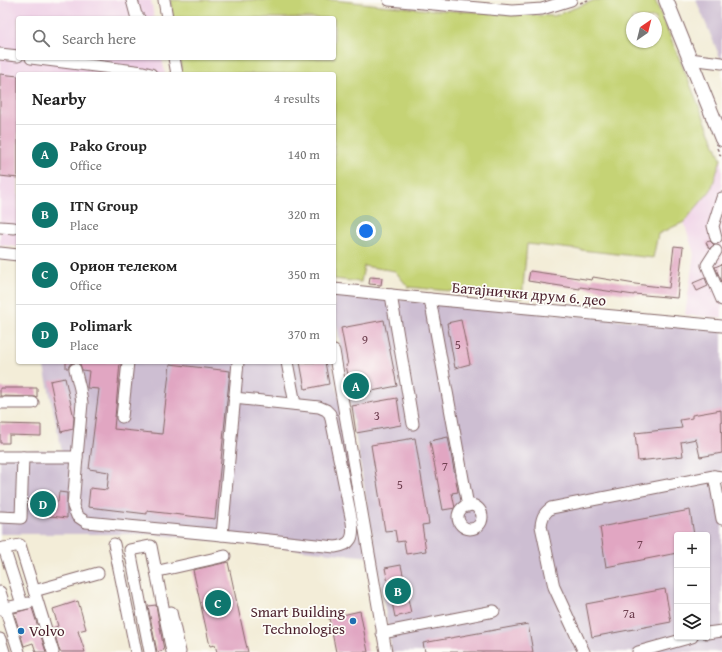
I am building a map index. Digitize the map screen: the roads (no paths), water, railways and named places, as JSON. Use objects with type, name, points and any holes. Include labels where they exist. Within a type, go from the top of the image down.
[{"type":"main road","points":[[666,0],[722,139]]},
{"type":"street","points":[[132,0],[137,16]]},
{"type":"street","points":[[164,0],[167,16]]},
{"type":"street","points":[[389,0],[512,11],[542,8],[575,2]]},
{"type":"street","points":[[0,54],[16,56]]},
{"type":"street","points":[[689,59],[722,63]]},
{"type":"street","points":[[47,60],[143,72]]},
{"type":"street","points":[[174,60],[177,72]]},
{"type":"street","points":[[716,238],[713,226],[721,207]]},
{"type":"street","points":[[0,227],[14,228]]},
{"type":"street","points":[[716,251],[708,265],[721,294]]},
{"type":"street","points":[[0,253],[16,255]]},
{"type":"street","name":"Батајнички друм 6. део","points":[[336,289],[430,300],[722,326]]},
{"type":"street","points":[[391,295],[413,424]]},
{"type":"street","points":[[430,300],[468,506]]},
{"type":"street","points":[[336,363],[386,652]]},
{"type":"street","points":[[122,417],[128,364]]},
{"type":"street","points":[[222,535],[238,364]]},
{"type":"street","points":[[287,364],[295,404]]},
{"type":"street","points":[[75,369],[80,388],[82,408],[73,506],[77,516],[86,522],[335,547],[345,545],[352,538],[352,522],[330,414],[320,407],[234,398]]},
{"type":"street","points":[[0,403],[33,403]]},
{"type":"street","points":[[0,457],[77,457]]},
{"type":"street","points":[[0,517],[21,518],[23,457]]},
{"type":"street","points":[[584,652],[554,587],[541,526],[543,516],[551,508],[718,476],[722,519]]},
{"type":"street","points":[[114,544],[136,652]]},
{"type":"street","points":[[22,604],[2,548],[20,545],[53,652]]},
{"type":"street","points":[[157,545],[180,652]]},
{"type":"street","points":[[150,652],[130,550],[151,546],[172,652]]},
{"type":"street","points":[[163,570],[225,556]]},
{"type":"street","points":[[2,609],[22,604],[35,596],[98,573]]},
{"type":"street","points":[[0,592],[2,609],[19,652]]},
{"type":"street","points":[[382,633],[494,611]]},
{"type":"street","points":[[710,633],[722,631]]},
{"type":"street","points":[[0,640],[4,652]]},
{"type":"street","points":[[638,652],[681,640]]},
{"type":"place","name":"Pako Group","points":[[356,386]]},
{"type":"place","name":"Polimark","points":[[43,504]]},
{"type":"place","name":"ITN Group","points":[[398,591]]},
{"type":"place","name":"Орион телеком","points":[[218,603]]},
{"type":"place","name":"Smart Building Technologies","points":[[353,621]]},
{"type":"place","name":"Volvo","points":[[21,631]]}]
